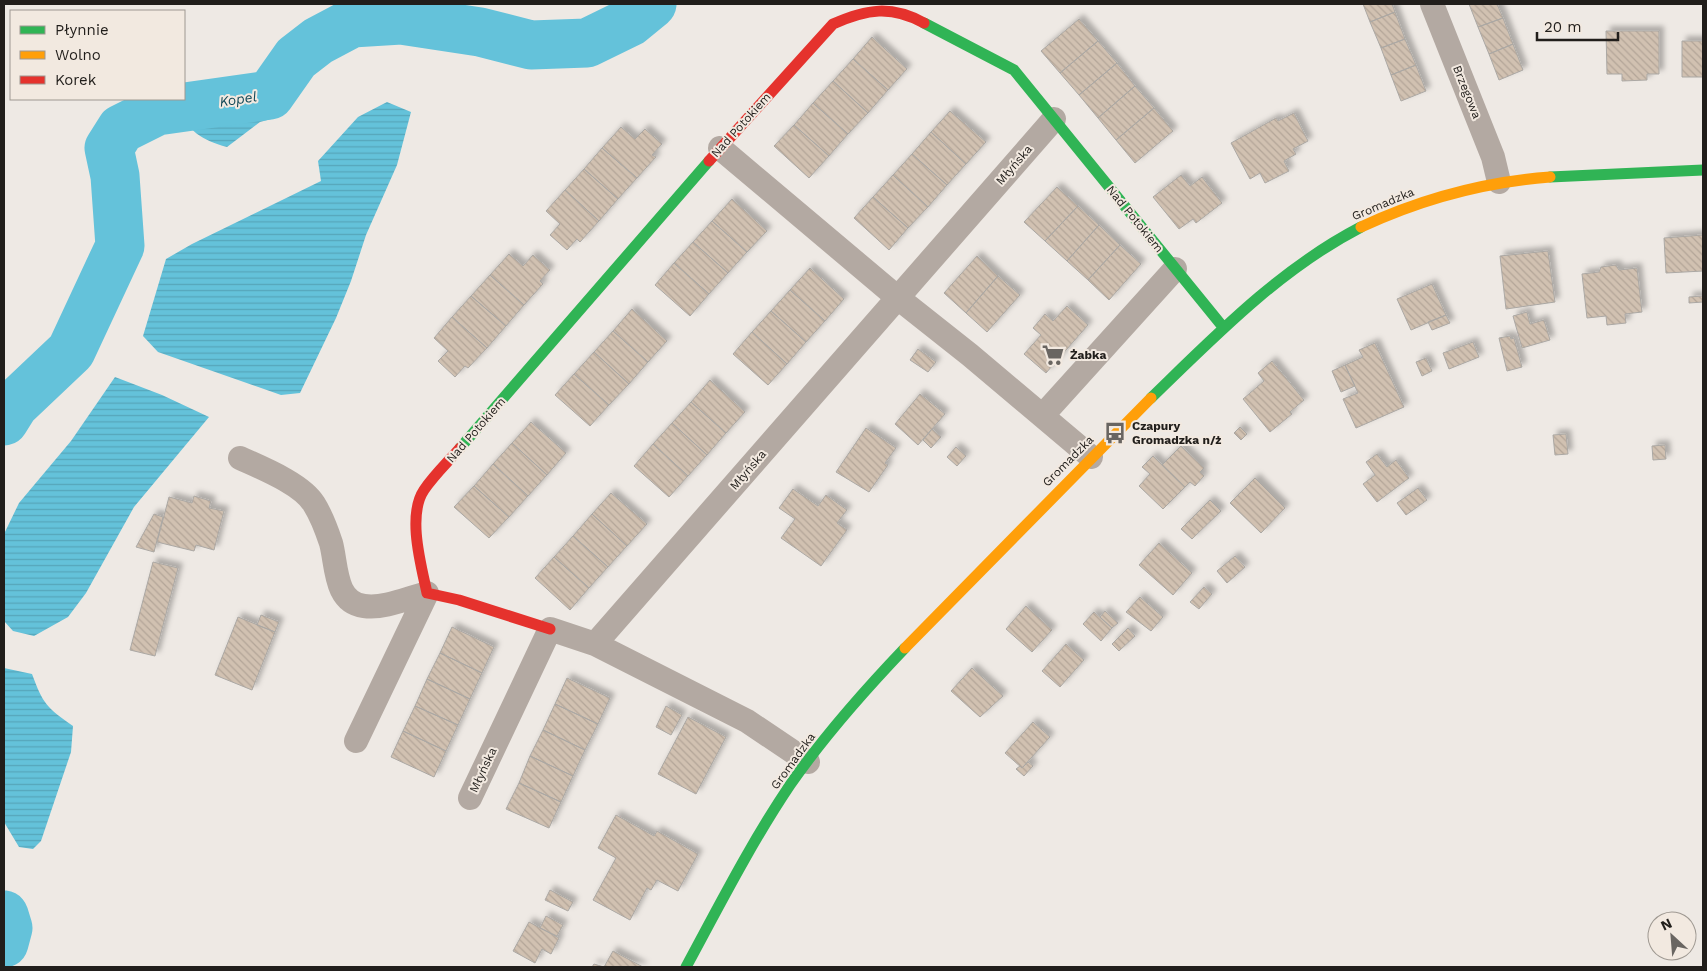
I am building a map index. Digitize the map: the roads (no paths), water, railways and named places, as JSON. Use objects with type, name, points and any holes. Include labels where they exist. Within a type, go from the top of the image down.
[{"type":"street","name":"Brzegowa","points":[[1432,4],[1493,157],[1499,182]]},
{"type":"street","name":"Nad Potokiem","points":[[427,593],[415,536],[416,514],[423,491],[720,148],[833,24],[856,14],[876,12],[906,13],[1014,70],[1223,327]]},
{"type":"street","name":"Młyńska","points":[[595,644],[1054,118]]},
{"type":"street","points":[[720,148],[898,298],[1043,415],[1091,457]]},
{"type":"street","name":"Gromadzka","points":[[686,967],[768,820],[808,762],[866,689],[1091,457],[1223,327],[1282,276],[1360,227],[1412,205],[1499,182],[1583,174],[1703,170]]},
{"type":"street","points":[[1043,415],[1176,269]]},
{"type":"street","points":[[240,458],[285,479],[314,503],[331,544],[339,585],[350,601],[363,606],[378,606],[427,593],[459,600],[595,644],[747,721],[808,762]]},
{"type":"street","points":[[356,741],[427,593]]},
{"type":"street","name":"Młyńska","points":[[470,798],[550,630]]},
{"type":"water","points":[[244,76],[270,77],[270,95],[275,118],[260,122],[227,147],[203,138],[191,129],[175,109],[179,100],[185,100],[185,90],[201,82]]},
{"type":"water","points":[[387,102],[411,112],[397,165],[366,235],[351,281],[336,318],[300,393],[281,395],[158,352],[143,336],[166,259],[192,244],[321,181],[318,161],[358,117]]},
{"type":"water","points":[[115,377],[162,395],[209,417],[134,507],[86,593],[68,617],[34,636],[13,631],[4,621],[4,534],[19,503],[71,441]]},
{"type":"water","points":[[4,668],[32,674],[43,699],[52,710],[73,726],[71,752],[41,841],[33,849],[19,847],[4,822]]},
{"type":"waterway","name":"Kopel","points":[[4,421],[14,405],[71,351],[120,246],[115,176],[109,148],[121,129],[157,111],[270,95],[296,58],[318,41],[352,23],[401,20],[480,32],[531,45],[587,43],[630,22],[652,4]]},
{"type":"waterway","name":"Kopel","points":[[4,915],[8,928],[4,943]]},
{"type":"place","name":"Żabka","points":[[1053,355]]},
{"type":"place","name":"Czapury Gromadzka n/ż","points":[[1115,433]]}]
